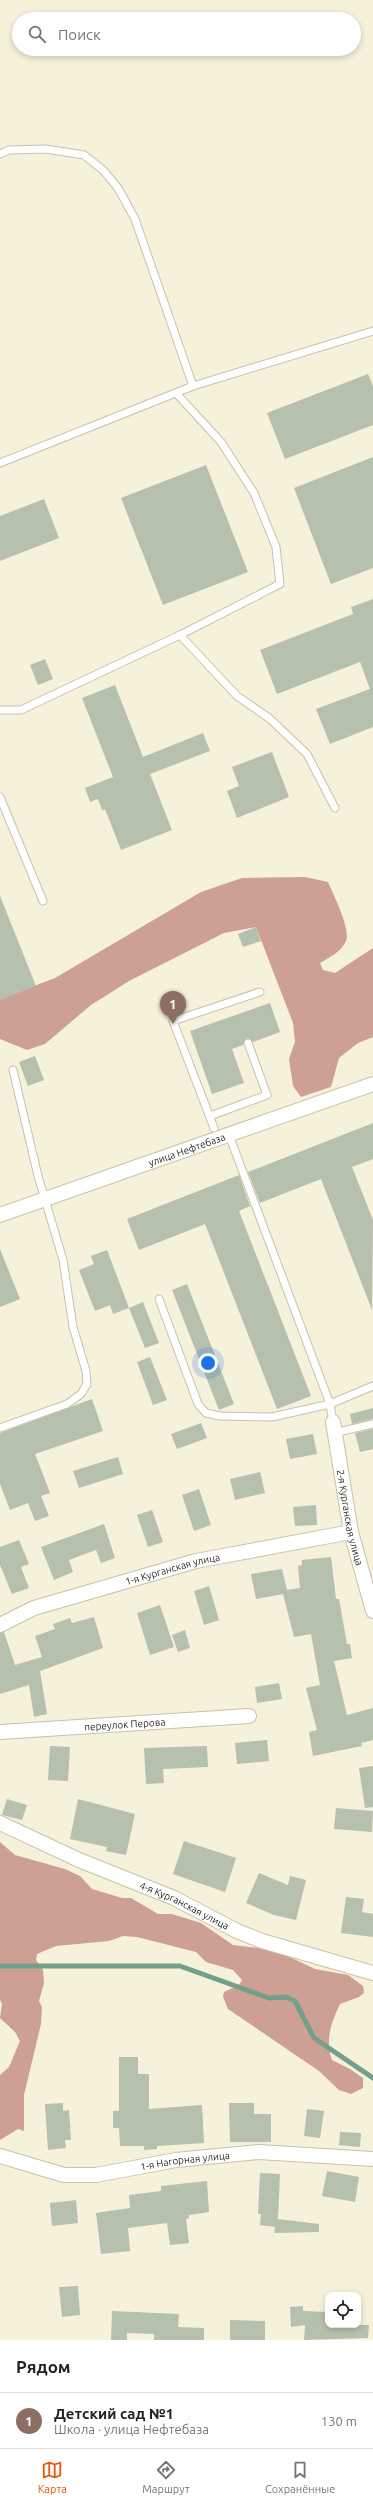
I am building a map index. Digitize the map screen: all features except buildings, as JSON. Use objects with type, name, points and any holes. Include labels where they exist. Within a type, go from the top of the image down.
[{"type":"street","name":"улица Нефтебаза","points":[[0,1215],[373,1084]]},
{"type":"street","name":"2-я Курганская улица","points":[[333,1428],[351,1532],[373,1610]]},
{"type":"street","name":"1-я Курганская улица","points":[[0,1625],[34,1608],[196,1561],[351,1532]]},
{"type":"street","name":"переулок Перова","points":[[0,1732],[249,1716]]},
{"type":"street","name":"4-я Курганская улица","points":[[0,1823],[78,1860],[174,1898],[256,1938],[288,1950],[373,1973]]},
{"type":"street","name":"1-я Нагорная улица","points":[[0,2156],[64,2175],[96,2175],[176,2160],[259,2152],[373,2159]]},
{"type":"lane","points":[[0,154],[9,150],[54,150],[84,155],[104,170],[118,188],[135,219],[193,386]]},
{"type":"lane","points":[[0,463],[193,386],[373,331]]},
{"type":"lane","points":[[0,710],[21,710],[180,635],[280,584],[276,547],[254,493],[221,442],[176,393]]},
{"type":"lane","points":[[180,635],[237,696],[269,718],[307,754],[335,808]]},
{"type":"lane","points":[[0,797],[43,901]]},
{"type":"lane","points":[[214,1128],[173,1021],[260,992]]},
{"type":"lane","points":[[210,1116],[267,1095],[248,1043]]},
{"type":"lane","points":[[0,1428],[67,1404],[81,1394],[87,1384],[86,1371],[73,1328],[63,1260],[45,1200],[13,1070]]},
{"type":"lane","points":[[229,1135],[330,1404],[333,1428],[373,1424]]},
{"type":"lane","points":[[160,1300],[198,1404],[206,1413],[220,1416],[272,1417],[330,1404],[373,1386]]},
{"type":"shaded area","points":[[305,877],[328,882],[346,928],[347,936],[344,945],[320,963],[323,970],[335,973],[373,948],[373,1037],[358,1043],[339,1058],[331,1087],[301,1097],[293,1086],[289,1059],[295,1042],[293,1023],[256,927],[224,933],[129,981],[91,1005],[45,1044],[27,1050],[0,1039],[0,999],[55,978],[201,892],[242,878]]},
{"type":"shaded area","points":[[0,1842],[15,1855],[65,1869],[80,1876],[92,1889],[122,1898],[131,1898],[158,1914],[172,1914],[201,1923],[233,1945],[275,1950],[315,1969],[348,1975],[363,1986],[364,1993],[359,1997],[340,2004],[330,2031],[329,2045],[332,2060],[350,2069],[363,2078],[363,2088],[351,2094],[339,2090],[319,2071],[228,2009],[223,1997],[224,1992],[239,1985],[242,1980],[233,1970],[206,1962],[196,1952],[137,1937],[123,1936],[109,1941],[56,1946],[37,1954],[36,1960],[43,1970],[44,1983],[39,2001],[42,2007],[41,2024],[24,2095],[24,2131],[18,2129],[0,2140],[0,2075],[9,2067],[20,2041],[15,2032],[0,2018],[2,2004],[0,2000]]},
{"type":"waterway","points":[[0,1966],[180,1966],[269,1998],[286,1997],[295,2001],[314,2038],[373,2078]]},
{"type":"place","name":"Детский сад №1","points":[[173,1024]]}]
